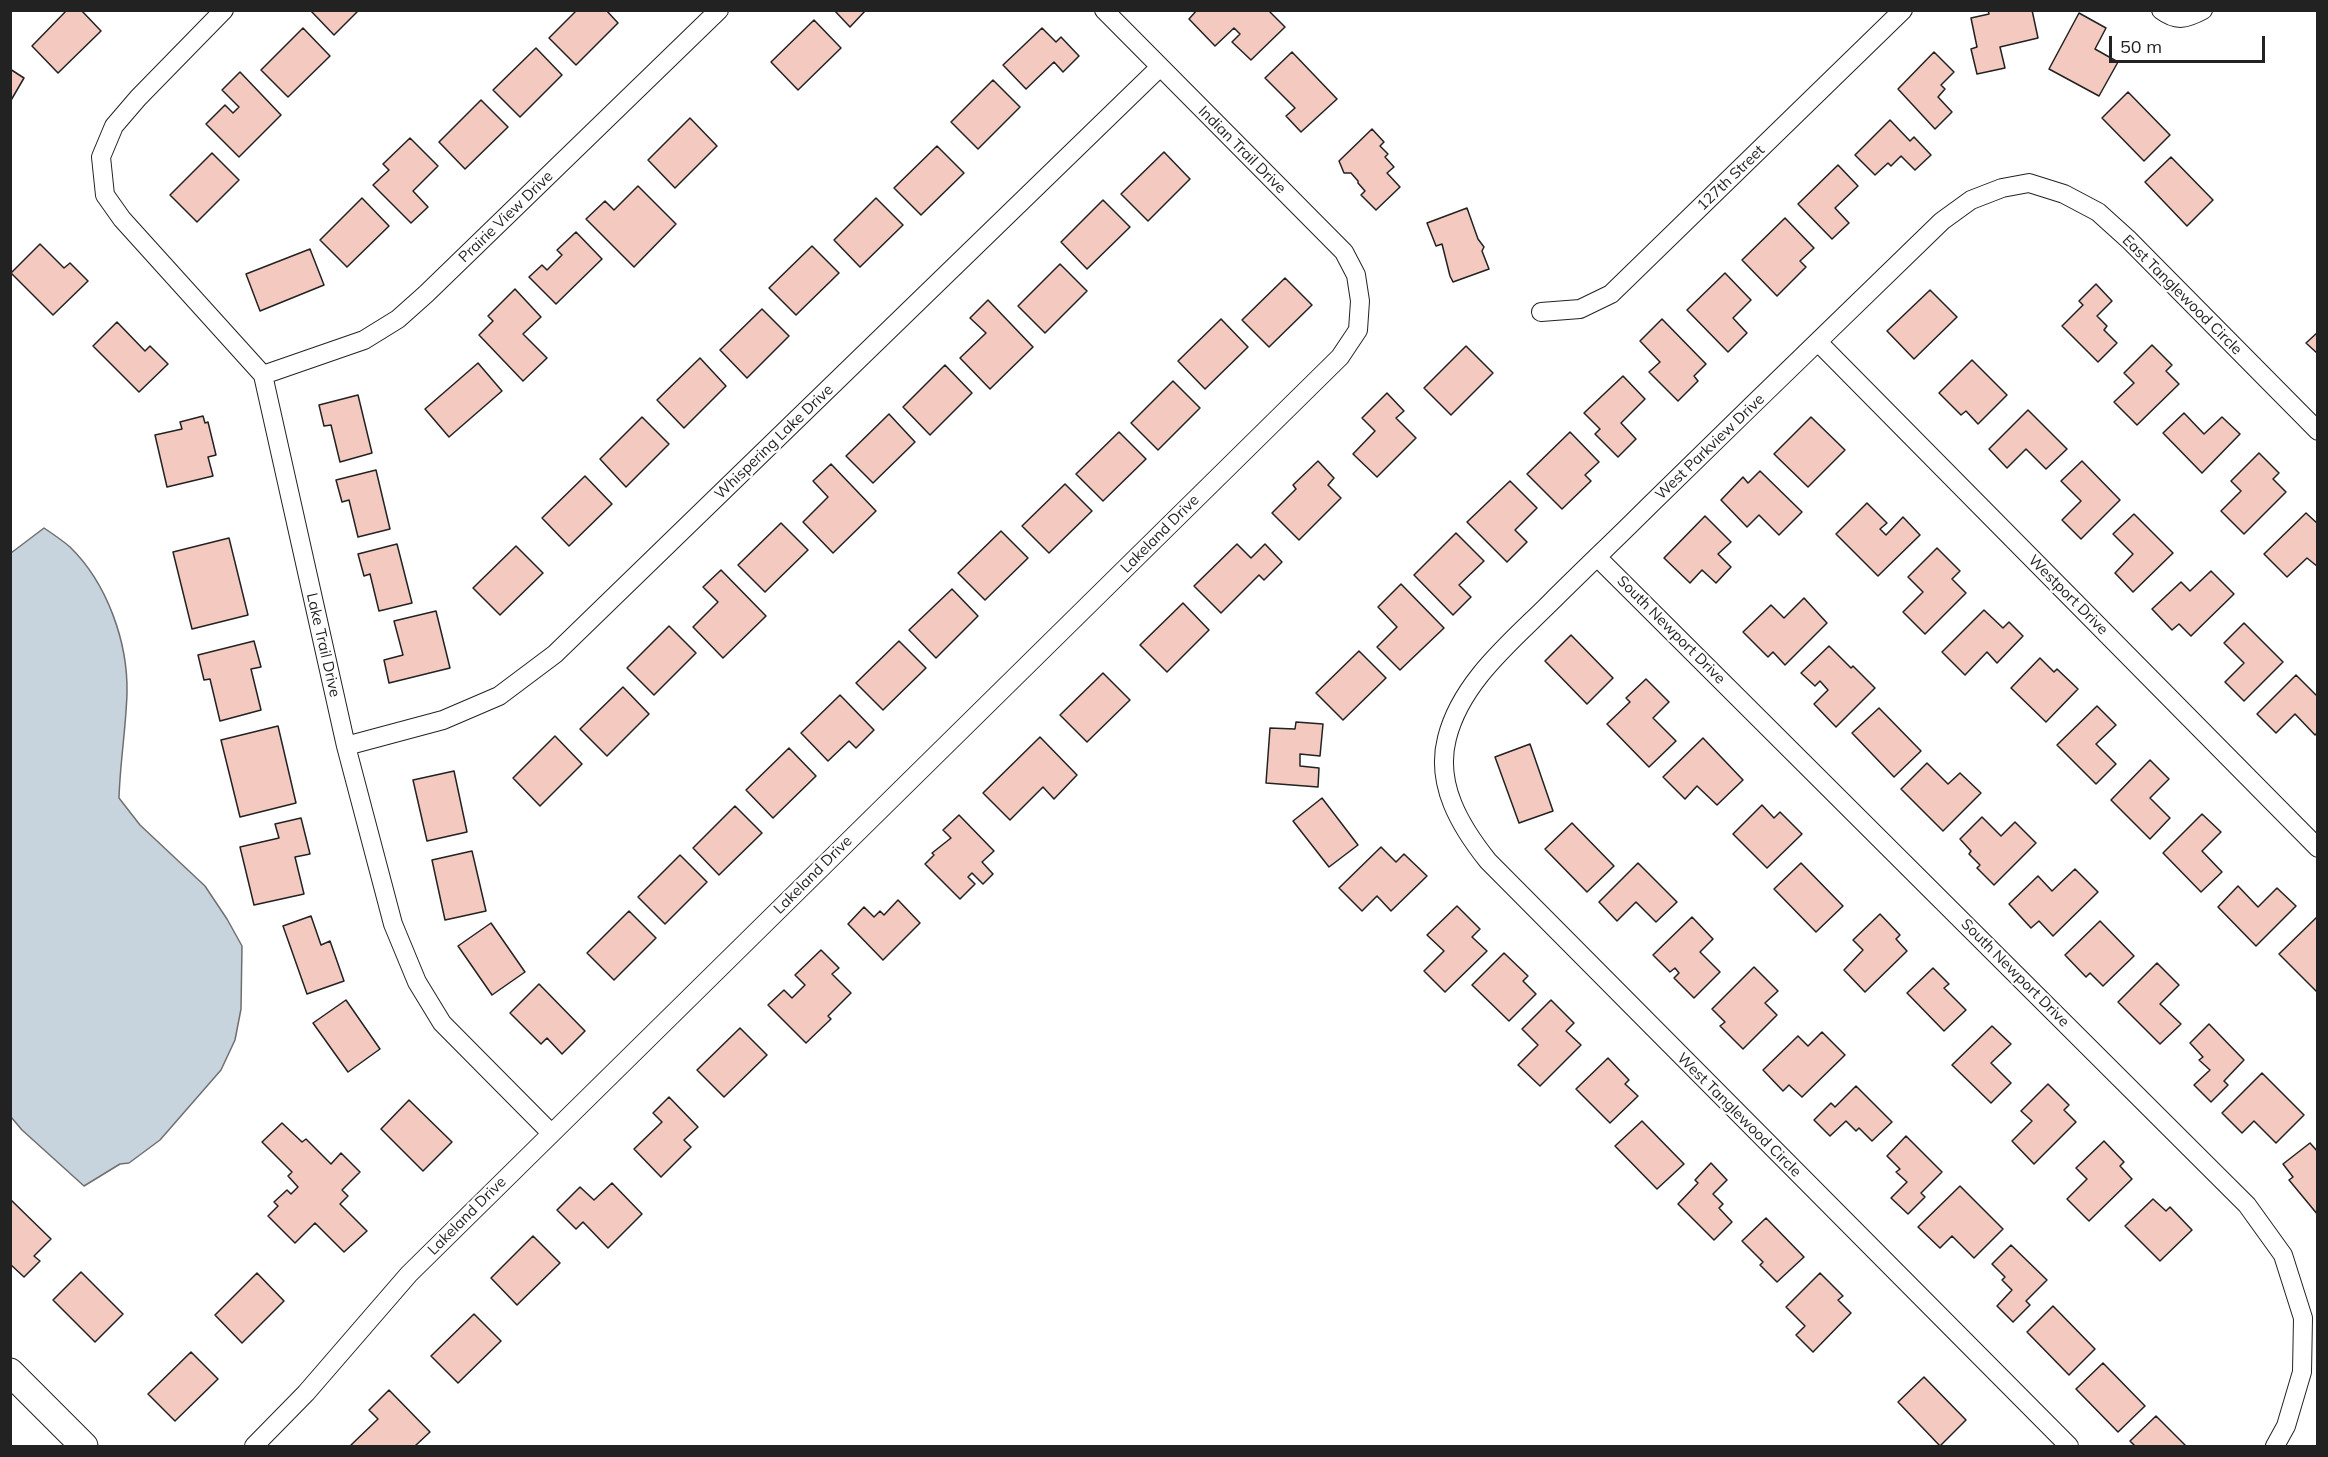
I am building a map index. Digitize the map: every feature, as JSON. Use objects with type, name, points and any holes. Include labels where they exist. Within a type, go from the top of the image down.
[{"type":"street","name":"Lake Trail Drive","points":[[224,10],[138,98],[114,126],[101,157],[105,195],[122,219],[263,375],[346,746],[393,924],[417,982],[442,1023],[551,1133]]},
{"type":"street","name":"Prairie View Drive","points":[[263,375],[364,340],[398,319],[435,286],[719,10]]},
{"type":"street","name":"Indian Trail Drive","points":[[1104,10],[1344,252],[1356,275],[1360,301]]},
{"type":"street","name":"127th Street","points":[[1541,312],[1580,309],[1611,294],[1903,10]]},
{"type":"street","points":[[2161,10],[2175,19],[2186,19],[2203,10]]},
{"type":"street","name":"Whispering Lake Drive","points":[[346,746],[443,720],[499,696],[555,654],[1159,68]]},
{"type":"street","name":"West Parkview Drive","points":[[1442,762],[1447,736],[1463,701],[1484,670],[1597,557],[1942,220],[1971,200],[2002,188],[2029,183]]},
{"type":"street","name":"East Tanglewood Circle","points":[[2029,183],[2064,194],[2098,212],[2129,240],[2318,431]]},
{"type":"street","name":"Lakeland Drive","points":[[254,1446],[306,1393],[409,1274],[1340,357],[1358,330],[1360,301]]},
{"type":"street","name":"Westport Drive","points":[[1818,342],[2318,848]]},
{"type":"street","name":"South Newport Drive","points":[[1597,557],[2247,1205],[2283,1254],[2303,1318],[2302,1372],[2286,1426],[2274,1446]]},
{"type":"street","name":"West Tanglewood Circle","points":[[1442,762],[1447,793],[1462,824],[1488,861],[2069,1446]]},
{"type":"street","points":[[10,1372],[84,1446]]},
{"type":"shaded area","points":[[44,528],[70,547],[95,578],[113,614],[119,634],[124,654],[127,693],[119,798],[140,825],[205,886],[242,946],[241,1009],[235,1040],[221,1070],[160,1140],[129,1163],[120,1164],[84,1186],[22,1130],[11,1117],[11,553]]},
{"type":"building","points":[[67,10],[81,10],[101,31],[58,73],[32,46]]},
{"type":"building","points":[[310,10],[359,10],[334,35]]},
{"type":"building","points":[[577,10],[606,10],[618,23],[576,65],[549,38]]},
{"type":"building","points":[[834,10],[866,10],[850,27]]},
{"type":"building","points":[[1197,10],[1268,10],[1285,27],[1251,60],[1232,42],[1240,34],[1234,28],[1215,46],[1189,19]]},
{"type":"building","points":[[1988,10],[2032,10],[2038,38],[2000,47],[2005,68],[1977,74],[1971,49],[1977,47],[1971,18],[1989,14]]},
{"type":"building","points":[[2079,13],[2106,28],[2095,49],[2118,62],[2099,96],[2049,69]]},
{"type":"building","points":[[814,20],[841,48],[798,90],[771,62]]},
{"type":"building","points":[[303,28],[330,56],[288,97],[261,70]]},
{"type":"building","points":[[1042,28],[1056,42],[1061,37],[1079,56],[1063,72],[1054,62],[1026,89],[1003,65]]},
{"type":"building","points":[[536,48],[562,75],[520,117],[493,90]]},
{"type":"building","points":[[1292,52],[1337,99],[1301,132],[1286,116],[1295,108],[1265,78]]},
{"type":"building","points":[[1934,52],[1954,72],[1941,85],[1945,89],[1938,97],[1952,112],[1935,129],[1898,89]]},
{"type":"building","points":[[10,69],[24,78],[10,102]]},
{"type":"building","points":[[240,72],[281,115],[239,157],[206,124],[225,105],[233,113],[239,107],[222,90]]},
{"type":"building","points":[[993,80],[1020,107],[978,149],[951,122]]},
{"type":"building","points":[[2128,92],[2170,135],[2144,161],[2102,118]]},
{"type":"building","points":[[481,100],[508,127],[465,169],[439,142]]},
{"type":"building","points":[[690,118],[717,146],[675,188],[648,160]]},
{"type":"building","points":[[1890,120],[1910,141],[1914,137],[1931,155],[1915,170],[1901,156],[1891,166],[1888,163],[1875,175],[1855,155]]},
{"type":"building","points":[[1372,129],[1384,142],[1380,146],[1388,154],[1385,157],[1394,167],[1387,173],[1400,187],[1376,210],[1361,195],[1365,191],[1358,181],[1351,173],[1344,173],[1339,161]]},
{"type":"building","points":[[410,138],[438,166],[413,191],[428,207],[411,223],[373,185],[389,170],[383,164]]},
{"type":"building","points":[[937,146],[964,173],[921,215],[894,188]]},
{"type":"building","points":[[1164,152],[1190,179],[1148,221],[1121,194]]},
{"type":"building","points":[[212,153],[239,180],[197,222],[170,195]]},
{"type":"building","points":[[2171,157],[2213,200],[2187,226],[2145,182]]},
{"type":"building","points":[[1838,165],[1858,186],[1835,208],[1849,223],[1832,239],[1798,204]]},
{"type":"building","points":[[638,186],[676,224],[634,267],[586,219],[605,201],[614,210]]},
{"type":"building","points":[[362,198],[389,226],[347,267],[320,240]]},
{"type":"building","points":[[876,198],[903,225],[860,267],[834,240]]},
{"type":"building","points":[[1103,200],[1130,227],[1087,269],[1061,242]]},
{"type":"building","points":[[1467,208],[1478,239],[1484,247],[1482,251],[1489,269],[1453,282],[1442,244],[1436,246],[1427,223]]},
{"type":"building","points":[[1785,218],[1814,248],[1800,261],[1806,267],[1777,296],[1742,260]]},
{"type":"building","points":[[576,232],[602,259],[556,304],[529,277],[542,265],[547,270],[562,255],[557,250]]},
{"type":"building","points":[[40,244],[64,268],[70,263],[88,281],[53,315],[11,273]]},
{"type":"building","points":[[812,246],[839,273],[796,315],[769,288]]},
{"type":"building","points":[[310,249],[324,285],[260,311],[246,274]]},
{"type":"building","points":[[1060,264],[1087,291],[1045,333],[1018,306]]},
{"type":"building","points":[[1725,273],[1751,300],[1733,318],[1747,333],[1728,352],[1687,310]]},
{"type":"building","points":[[1285,278],[1312,305],[1269,347],[1242,320]]},
{"type":"building","points":[[2096,284],[2112,301],[2097,316],[2107,326],[2104,330],[2117,343],[2098,362],[2062,326],[2083,305],[2079,301]]},
{"type":"building","points":[[515,289],[541,317],[523,334],[547,358],[523,381],[479,335],[493,321],[488,316]]},
{"type":"building","points":[[1930,290],[1957,317],[1914,359],[1887,331]]},
{"type":"building","points":[[988,300],[1033,347],[990,389],[960,358],[986,333],[970,318]]},
{"type":"building","points":[[762,309],[789,336],[747,378],[720,350]]},
{"type":"building","points":[[1221,319],[1248,347],[1205,389],[1178,361]]},
{"type":"building","points":[[1662,319],[1706,364],[1694,376],[1698,381],[1678,401],[1649,372],[1660,362],[1640,341]]},
{"type":"building","points":[[117,322],[145,351],[150,346],[168,364],[139,392],[93,346]]},
{"type":"building","points":[[2318,332],[2318,354],[2306,343]]},
{"type":"building","points":[[2152,345],[2172,365],[2166,371],[2179,384],[2137,425],[2114,402],[2134,383],[2124,373]]},
{"type":"building","points":[[1466,346],[1493,373],[1451,415],[1424,388]]},
{"type":"building","points":[[700,358],[726,386],[684,428],[657,400]]},
{"type":"building","points":[[1972,360],[2007,395],[1978,424],[1966,411],[1961,415],[1939,393]]},
{"type":"building","points":[[478,363],[502,391],[449,437],[425,409]]},
{"type":"building","points":[[945,365],[972,393],[930,435],[903,407]]},
{"type":"building","points":[[1623,376],[1645,399],[1621,423],[1636,439],[1618,457],[1595,434],[1600,429],[1584,413]]},
{"type":"building","points":[[1173,381],[1200,408],[1158,450],[1131,423]]},
{"type":"building","points":[[1387,393],[1404,411],[1396,418],[1416,438],[1377,477],[1353,454],[1375,431],[1362,418]]},
{"type":"building","points":[[358,395],[372,453],[340,462],[331,425],[324,426],[319,405]]},
{"type":"building","points":[[2028,410],[2067,449],[2046,469],[2026,449],[2007,468],[1989,449]]},
{"type":"building","points":[[2184,413],[2204,434],[2222,417],[2240,434],[2202,473],[2163,433]]},
{"type":"building","points":[[889,414],[915,442],[873,483],[846,456]]},
{"type":"building","points":[[203,416],[205,423],[208,422],[216,455],[208,457],[213,476],[167,487],[155,435],[182,429],[180,422]]},
{"type":"building","points":[[642,417],[669,444],[626,487],[600,459]]},
{"type":"building","points":[[1811,417],[1845,450],[1808,487],[1774,454]]},
{"type":"building","points":[[1119,432],[1146,459],[1103,501],[1076,474]]},
{"type":"building","points":[[1570,432],[1599,462],[1585,475],[1591,481],[1562,509],[1527,474]]},
{"type":"building","points":[[2259,453],[2279,473],[2273,479],[2286,492],[2244,534],[2221,511],[2241,491],[2231,481]]},
{"type":"building","points":[[1318,461],[1334,478],[1328,485],[1341,498],[1299,540],[1272,513],[1296,489],[1293,485]]},
{"type":"building","points":[[2082,461],[2120,500],[2081,539],[2062,520],[2081,501],[2061,481]]},
{"type":"building","points":[[831,464],[876,511],[833,553],[803,522],[828,497],[813,481]]},
{"type":"building","points":[[376,470],[390,529],[358,537],[349,500],[342,502],[336,480]]},
{"type":"building","points":[[1760,471],[1802,512],[1779,535],[1759,515],[1747,527],[1721,500],[1743,477],[1748,483]]},
{"type":"building","points":[[585,476],[612,504],[569,546],[542,518]]},
{"type":"building","points":[[1510,481],[1537,508],[1515,530],[1527,542],[1507,562],[1467,522]]},
{"type":"building","points":[[1065,484],[1092,511],[1049,553],[1022,526]]},
{"type":"building","points":[[1867,503],[1887,523],[1880,529],[1886,535],[1903,517],[1920,535],[1878,576],[1836,534]]},
{"type":"building","points":[[2306,513],[2318,524],[2318,567],[2307,558],[2287,577],[2264,554]]},
{"type":"building","points":[[2134,514],[2173,553],[2133,592],[2115,573],[2133,554],[2113,534]]},
{"type":"building","points":[[1705,516],[1731,542],[1718,554],[1731,567],[1716,583],[1702,570],[1690,583],[1664,558]]},
{"type":"building","points":[[781,523],[808,550],[765,592],[738,565]]},
{"type":"building","points":[[1001,531],[1028,558],[985,600],[958,573]]},
{"type":"building","points":[[1456,533],[1484,561],[1459,585],[1471,597],[1453,615],[1414,575]]},
{"type":"building","points":[[229,538],[248,615],[192,629],[173,552]]},
{"type":"building","points":[[397,544],[412,603],[379,611],[370,574],[364,576],[358,554]]},
{"type":"building","points":[[1237,544],[1251,558],[1265,544],[1282,562],[1264,580],[1259,575],[1221,613],[1194,586]]},
{"type":"building","points":[[516,546],[543,573],[500,615],[473,588]]},
{"type":"building","points":[[1937,548],[1960,571],[1952,579],[1966,593],[1925,634],[1903,612],[1923,592],[1908,577]]},
{"type":"building","points":[[721,570],[766,616],[723,658],[693,627],[718,602],[703,587]]},
{"type":"building","points":[[2211,571],[2234,594],[2191,636],[2179,624],[2172,630],[2152,609],[2181,582],[2190,591]]},
{"type":"building","points":[[1401,584],[1444,628],[1400,670],[1377,647],[1397,627],[1378,607]]},
{"type":"building","points":[[952,589],[978,616],[936,658],[909,630]]},
{"type":"building","points":[[1804,598],[1827,623],[1785,665],[1773,652],[1768,657],[1743,632],[1771,605],[1784,618]]},
{"type":"building","points":[[1183,603],[1209,630],[1167,672],[1140,645]]},
{"type":"building","points":[[1984,610],[2003,628],[2009,622],[2023,636],[1997,663],[1987,652],[1965,675],[1942,652]]},
{"type":"building","points":[[436,611],[450,668],[389,683],[384,660],[403,655],[394,621]]},
{"type":"building","points":[[2244,623],[2283,662],[2244,701],[2225,682],[2244,663],[2224,643]]},
{"type":"building","points":[[669,626],[696,653],[654,695],[627,668]]},
{"type":"building","points":[[1571,635],[1613,678],[1587,704],[1545,661]]},
{"type":"building","points":[[254,641],[261,667],[251,669],[261,710],[220,721],[210,679],[204,680],[198,655]]},
{"type":"building","points":[[899,641],[926,668],[883,710],[856,683]]},
{"type":"building","points":[[1829,646],[1875,688],[1836,727],[1814,704],[1828,690],[1820,681],[1815,686],[1801,673]]},
{"type":"building","points":[[1359,651],[1386,678],[1343,720],[1316,693]]},
{"type":"building","points":[[2040,658],[2054,672],[2057,669],[2078,689],[2046,722],[2011,688]]},
{"type":"building","points":[[1103,673],[1130,700],[1087,742],[1060,715]]},
{"type":"building","points":[[2296,675],[2318,697],[2318,732],[2315,735],[2295,714],[2276,733],[2257,714]]},
{"type":"building","points":[[1646,679],[1669,702],[1653,718],[1676,741],[1649,767],[1607,724],[1630,702],[1626,698]]},
{"type":"building","points":[[623,687],[649,714],[607,756],[580,729]]},
{"type":"building","points":[[840,695],[874,730],[856,748],[849,741],[828,761],[801,733]]},
{"type":"building","points":[[2097,706],[2116,725],[2096,744],[2116,764],[2096,784],[2057,745]]},
{"type":"building","points":[[1879,708],[1921,751],[1894,777],[1852,733]]},
{"type":"building","points":[[1296,722],[1323,724],[1320,756],[1300,754],[1300,766],[1319,768],[1318,787],[1266,783],[1270,728],[1295,729]]},
{"type":"building","points":[[278,726],[296,803],[240,817],[221,740]]},
{"type":"building","points":[[555,736],[582,764],[540,806],[513,778]]},
{"type":"building","points":[[1040,737],[1077,775],[1054,799],[1043,787],[1010,820],[983,793]]},
{"type":"building","points":[[1703,738],[1743,780],[1717,805],[1697,786],[1685,799],[1663,777]]},
{"type":"building","points":[[1530,744],[1553,811],[1519,823],[1495,757]]},
{"type":"building","points":[[789,748],[816,776],[773,818],[746,790]]},
{"type":"building","points":[[2150,760],[2169,779],[2150,798],[2170,818],[2150,839],[2111,800]]},
{"type":"building","points":[[1927,763],[1948,784],[1960,773],[1981,793],[1943,831],[1901,789]]},
{"type":"building","points":[[454,771],[467,832],[427,841],[413,780]]},
{"type":"building","points":[[1322,798],[1358,845],[1329,867],[1293,821]]},
{"type":"building","points":[[1762,805],[1774,818],[1780,812],[1802,834],[1767,868],[1733,834]]},
{"type":"building","points":[[735,806],[762,833],[719,875],[693,848]]},
{"type":"building","points":[[2202,814],[2221,832],[2202,851],[2222,872],[2201,892],[2163,853]]},
{"type":"building","points":[[959,815],[994,851],[982,862],[993,874],[983,884],[972,873],[968,877],[975,884],[960,899],[925,864],[934,855],[932,853],[951,838],[943,830]]},
{"type":"building","points":[[1982,817],[2001,836],[2015,822],[2036,843],[1994,885],[1977,868],[1980,865],[1969,854],[1971,851],[1960,839]]},
{"type":"building","points":[[301,818],[310,854],[295,857],[304,894],[254,905],[240,847],[279,838],[275,824]]},
{"type":"building","points":[[1572,823],[1614,866],[1587,892],[1545,849]]},
{"type":"building","points":[[1381,847],[1396,862],[1404,854],[1427,876],[1391,911],[1377,896],[1362,911],[1339,888]]},
{"type":"building","points":[[472,851],[486,911],[445,920],[432,860]]},
{"type":"building","points":[[680,855],[707,882],[665,924],[638,897]]},
{"type":"building","points":[[1638,863],[1677,902],[1656,922],[1636,902],[1617,921],[1599,902]]},
{"type":"building","points":[[1801,863],[1843,906],[1816,932],[1774,889]]},
{"type":"building","points":[[2075,869],[2098,892],[2053,936],[2039,921],[2031,928],[2009,904],[2038,876],[2052,891]]},
{"type":"building","points":[[2238,886],[2258,907],[2277,888],[2296,906],[2256,946],[2218,907]]},
{"type":"building","points":[[898,900],[920,923],[883,960],[848,924],[864,907],[874,917],[880,911],[884,915]]},
{"type":"building","points":[[1457,906],[1480,929],[1472,937],[1487,951],[1445,992],[1424,971],[1444,951],[1427,935]]},
{"type":"building","points":[[629,911],[656,938],[614,980],[587,953]]},
{"type":"building","points":[[1880,914],[1900,935],[1896,939],[1907,951],[1865,992],[1844,970],[1863,950],[1853,940]]},
{"type":"building","points":[[311,916],[321,945],[330,941],[344,981],[307,994],[283,926]]},
{"type":"building","points":[[2318,916],[2318,993],[2279,954]]},
{"type":"building","points":[[1692,917],[1713,939],[1700,952],[1720,972],[1694,998],[1674,978],[1679,973],[1675,968],[1670,972],[1653,955]]},
{"type":"building","points":[[2100,921],[2134,956],[2103,986],[2090,973],[2086,977],[2065,955]]},
{"type":"building","points":[[491,923],[525,972],[492,995],[458,946]]},
{"type":"building","points":[[821,950],[839,968],[832,974],[851,993],[828,1016],[831,1019],[806,1043],[768,1005],[784,990],[792,998],[805,985],[795,975]]},
{"type":"building","points":[[1504,953],[1528,976],[1523,981],[1536,994],[1509,1021],[1472,985]]},
{"type":"building","points":[[2157,963],[2179,985],[2160,1004],[2181,1024],[2160,1044],[2118,1002]]},
{"type":"building","points":[[1754,967],[1778,991],[1765,1003],[1777,1015],[1743,1049],[1720,1026],[1725,1022],[1712,1009]]},
{"type":"building","points":[[1933,968],[1949,984],[1944,988],[1966,1010],[1944,1031],[1907,993]]},
{"type":"building","points":[[539,984],[585,1031],[562,1054],[547,1038],[541,1044],[510,1013]]},
{"type":"building","points":[[346,1000],[380,1049],[348,1072],[313,1023]]},
{"type":"building","points":[[1551,1000],[1574,1023],[1566,1031],[1581,1045],[1540,1086],[1518,1065],[1538,1045],[1522,1029]]},
{"type":"building","points":[[2209,1024],[2244,1060],[2224,1081],[2228,1085],[2211,1102],[2194,1085],[2210,1070],[2199,1060],[2203,1057],[2190,1043]]},
{"type":"building","points":[[1992,1026],[2011,1044],[1991,1063],[2011,1083],[1991,1103],[1952,1065]]},
{"type":"building","points":[[740,1028],[767,1055],[724,1097],[697,1070]]},
{"type":"building","points":[[1822,1032],[1845,1055],[1802,1097],[1789,1085],[1783,1091],[1763,1070],[1798,1036],[1808,1046]]},
{"type":"building","points":[[1608,1058],[1629,1080],[1625,1084],[1638,1096],[1610,1123],[1576,1089]]},
{"type":"building","points":[[2262,1073],[2304,1115],[2276,1143],[2254,1121],[2242,1133],[2222,1113]]},
{"type":"building","points":[[2048,1084],[2069,1105],[2064,1110],[2076,1122],[2034,1164],[2012,1141],[2032,1121],[2021,1111]]},
{"type":"building","points":[[1856,1086],[1892,1122],[1872,1141],[1859,1128],[1856,1131],[1846,1121],[1830,1136],[1814,1120],[1831,1103],[1835,1107]]},
{"type":"building","points":[[669,1097],[698,1127],[684,1140],[691,1147],[661,1177],[634,1149],[662,1122],[653,1113]]},
{"type":"building","points":[[409,1100],[452,1142],[423,1171],[381,1129]]},
{"type":"building","points":[[1642,1121],[1684,1164],[1657,1189],[1615,1146]]},
{"type":"building","points":[[282,1123],[302,1142],[306,1139],[331,1164],[341,1153],[360,1172],[342,1190],[348,1196],[340,1204],[367,1231],[344,1252],[315,1223],[295,1243],[268,1216],[278,1206],[274,1202],[287,1190],[291,1194],[298,1187],[288,1176],[292,1172],[262,1142]]},
{"type":"building","points":[[1906,1136],[1942,1172],[1921,1193],[1925,1197],[1908,1214],[1891,1198],[1907,1182],[1896,1172],[1900,1169],[1887,1156]]},
{"type":"building","points":[[2104,1141],[2124,1162],[2120,1166],[2132,1179],[2089,1221],[2067,1199],[2087,1179],[2076,1168]]},
{"type":"building","points":[[2310,1143],[2318,1152],[2318,1215],[2289,1180],[2293,1177],[2283,1164]]},
{"type":"building","points":[[1711,1163],[1727,1180],[1713,1194],[1723,1204],[1719,1208],[1732,1222],[1714,1240],[1678,1204],[1698,1183],[1695,1180]]},
{"type":"building","points":[[612,1183],[642,1214],[608,1248],[583,1222],[576,1229],[557,1210],[580,1187],[594,1200]]},
{"type":"building","points":[[1960,1186],[2003,1229],[1974,1258],[1952,1236],[1940,1248],[1918,1227]]},
{"type":"building","points":[[10,1199],[51,1239],[34,1256],[40,1261],[24,1277],[10,1264]]},
{"type":"building","points":[[2153,1199],[2166,1211],[2170,1207],[2192,1230],[2160,1261],[2125,1226]]},
{"type":"building","points":[[1766,1218],[1804,1257],[1777,1282],[1760,1265],[1763,1262],[1742,1241]]},
{"type":"building","points":[[533,1236],[560,1263],[517,1305],[491,1278]]},
{"type":"building","points":[[2011,1245],[2047,1280],[2026,1301],[2030,1305],[2013,1322],[1997,1306],[2012,1290],[2002,1280],[2005,1277],[1992,1264]]},
{"type":"building","points":[[81,1272],[123,1314],[95,1342],[53,1300]]},
{"type":"building","points":[[257,1273],[284,1301],[242,1343],[215,1315]]},
{"type":"building","points":[[1820,1273],[1843,1296],[1838,1300],[1851,1313],[1813,1352],[1796,1335],[1805,1326],[1786,1307]]},
{"type":"building","points":[[2053,1306],[2095,1349],[2069,1375],[2027,1332]]},
{"type":"building","points":[[474,1314],[501,1341],[458,1383],[431,1356]]},
{"type":"building","points":[[191,1352],[218,1379],[175,1421],[148,1394]]},
{"type":"building","points":[[2103,1363],[2145,1406],[2118,1432],[2076,1389]]},
{"type":"building","points":[[1924,1377],[1966,1420],[1940,1446],[1898,1402]]},
{"type":"building","points":[[389,1390],[430,1432],[415,1446],[351,1445],[378,1419],[369,1410]]},
{"type":"building","points":[[2156,1416],[2186,1446],[2135,1446],[2130,1441]]}]
